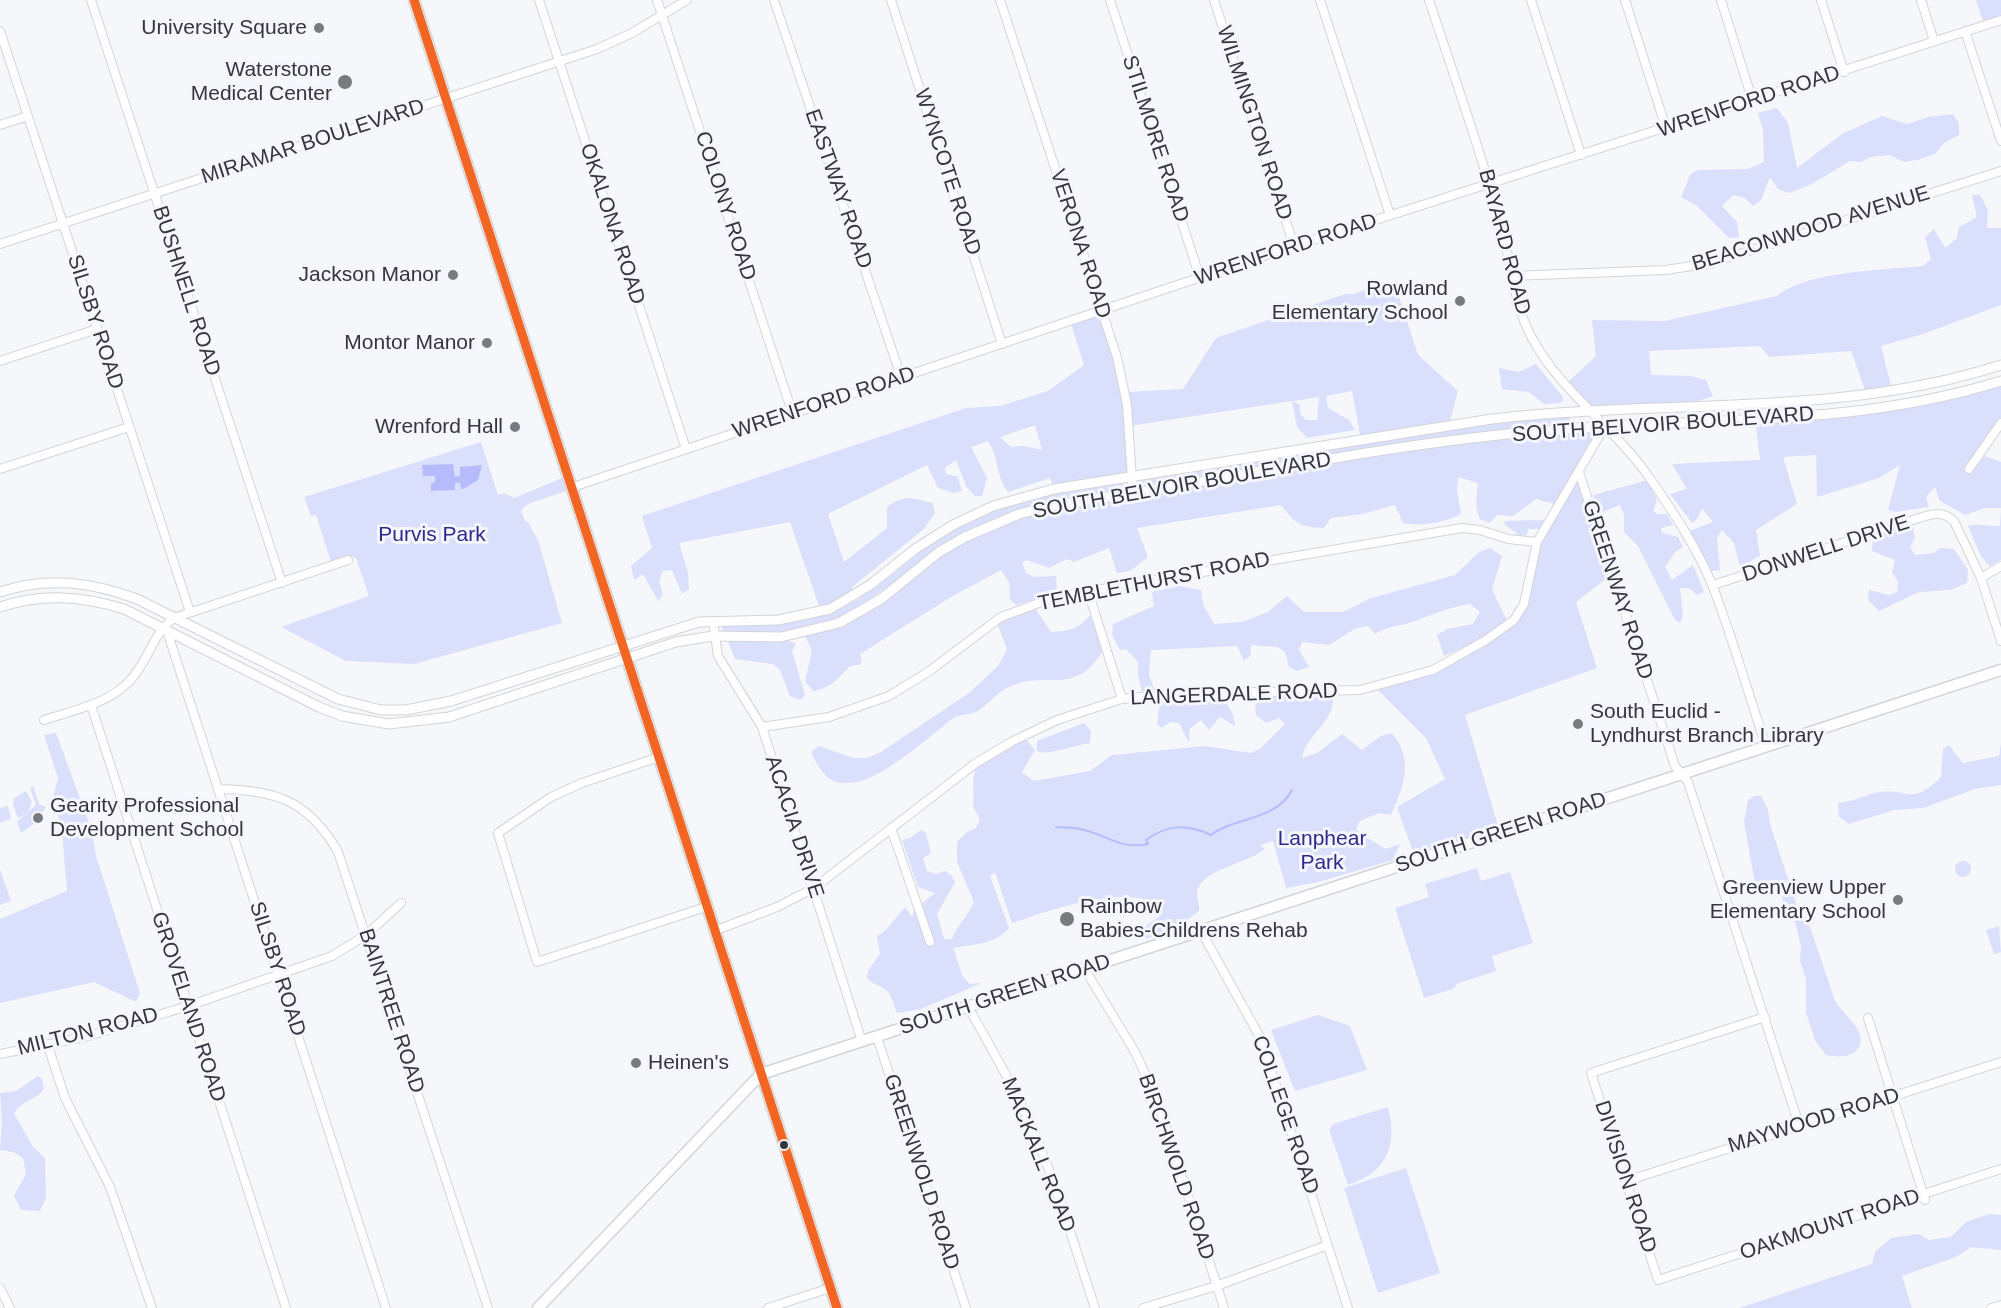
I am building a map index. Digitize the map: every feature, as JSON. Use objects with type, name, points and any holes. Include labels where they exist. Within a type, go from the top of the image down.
[{"type":"main road","points":[[414,0],[837,1308]]},
{"type":"main road","name":"SOUTH GREEN ROAD","points":[[538,1308],[761,1074],[2001,670]]},
{"type":"street","name":"BUSHNELL ROAD","points":[[91,0],[282,583]]},
{"type":"street","name":"OKALONA ROAD","points":[[539,0],[686,449]]},
{"type":"street","name":"COLONY ROAD","points":[[657,0],[792,412]]},
{"type":"street","name":"MIRAMAR BOULEVARD","points":[[0,244],[613,43],[687,0]]},
{"type":"street","name":"EASTWAY ROAD","points":[[774,0],[901,377]]},
{"type":"street","name":"WYNCOTE ROAD","points":[[891,0],[1002,344]]},
{"type":"street","name":"VERONA ROAD","points":[[1000,0],[1117,357],[1127,405],[1133,494]]},
{"type":"street","name":"STILMORE ROAD","points":[[1110,0],[1200,278]]},
{"type":"street","name":"WILMINGTON ROAD","points":[[1214,0],[1294,246]]},
{"type":"street","points":[[1320,0],[1390,215]]},
{"type":"street","name":"BAYARD ROAD","points":[[1429,0],[1489,183],[1519,306],[1532,338],[1546,359],[1649,477],[1713,585],[1766,746]]},
{"type":"street","points":[[1531,0],[1581,155]]},
{"type":"street","points":[[1625,0],[1666,128]]},
{"type":"street","points":[[1721,0],[1752,99]]},
{"type":"street","points":[[1821,0],[1844,72]]},
{"type":"street","points":[[1921,0],[1934,41]]},
{"type":"street","name":"WRENFORD ROAD","points":[[573,487],[1294,246],[2001,20]]},
{"type":"street","name":"SILSBY ROAD","points":[[0,31],[190,612]]},
{"type":"street","points":[[1965,31],[2001,141]]},
{"type":"street","points":[[0,125],[28,116]]},
{"type":"street","name":"BEACONWOOD AVENUE","points":[[1511,276],[1666,270],[1711,263],[2001,171]]},
{"type":"street","points":[[0,361],[97,329]]},
{"type":"street","name":"SOUTH BELVOIR BOULEVARD","points":[[0,592],[33,584],[78,583],[113,590],[338,699],[381,710],[430,707],[675,628],[713,621],[794,618],[830,609],[870,585],[931,538],[973,514],[1027,496],[1133,476],[1459,423],[1527,415],[1835,400],[1923,385],[2001,365]]},
{"type":"street","name":"SOUTH BELVOIR BOULEVARD","points":[[0,607],[46,597],[83,598],[124,609],[319,707],[378,724],[418,723],[448,717],[676,642],[713,636],[781,637],[828,626],[875,602],[939,552],[986,527],[1019,514],[1054,505],[1452,441],[1605,426],[1854,412],[1913,404],[2001,381]]},
{"type":"street","points":[[1969,469],[2001,423]]},
{"type":"street","name":"LANGERDALE ROAD","points":[[714,930],[777,907],[814,888],[976,763],[1013,741],[1057,720],[1122,699],[1197,693],[1360,690],[1433,670],[1486,640],[1514,620],[1524,604],[1537,542],[1605,426]]},
{"type":"street","points":[[0,469],[129,427]]},
{"type":"street","name":"GREENWAY ROAD","points":[[1579,472],[1675,766],[1688,782],[1799,1125]]},
{"type":"street","name":"DONWELL DRIVE","points":[[1713,585],[1939,513],[1946,514],[1954,521],[1981,578]]},
{"type":"street","name":"TEMBLETHURST ROAD","points":[[762,727],[829,717],[870,704],[928,672],[1001,616],[1055,597],[1462,528],[1480,530],[1508,540],[1537,542]]},
{"type":"street","points":[[44,720],[113,696],[130,682],[164,629],[174,618],[348,561]]},
{"type":"street","points":[[2001,566],[1981,578],[2001,641]]},
{"type":"street","points":[[1088,591],[1122,699]]},
{"type":"street","name":"ACACIA DRIVE","points":[[713,621],[713,636],[718,656],[762,727],[862,1042]]},
{"type":"street","name":"SILSBY ROAD","points":[[164,629],[219,789],[386,1308]]},
{"type":"street","name":"GROVELAND ROAD","points":[[91,705],[286,1308]]},
{"type":"street","points":[[659,757],[582,783],[551,797],[498,833],[537,962],[706,907]]},
{"type":"street","name":"BAINTREE ROAD","points":[[219,789],[252,790],[287,798],[326,830],[339,852],[488,1308]]},
{"type":"street","points":[[891,828],[930,942]]},
{"type":"street","name":"MILTON ROAD","points":[[0,1053],[48,1046],[188,1006],[279,976],[332,956],[366,936],[401,903]]},
{"type":"street","name":"COLLEGE ROAD","points":[[1201,931],[1261,1039],[1348,1308]]},
{"type":"street","name":"BIRCHWOLD ROAD","points":[[1084,968],[1135,1052],[1158,1102],[1224,1308]]},
{"type":"street","name":"MACKALL ROAD","points":[[968,1007],[1010,1080],[1029,1123],[1052,1179],[1095,1308]]},
{"type":"street","name":"DIVISION ROAD","points":[[1658,1280],[1591,1074],[1765,1017]]},
{"type":"street","points":[[1868,1018],[1924,1197]]},
{"type":"street","name":"GREENWOLD ROAD","points":[[877,1037],[966,1308]]},
{"type":"street","points":[[48,1046],[65,1098],[112,1191],[152,1308]]},
{"type":"street","name":"MAYWOOD ROAD","points":[[1626,1181],[2001,1062]]},
{"type":"street","name":"OAKMOUNT ROAD","points":[[1658,1280],[1924,1197],[2001,1169]]},
{"type":"street","points":[[1143,1308],[1216,1286],[1328,1245]]},
{"type":"street","points":[[0,1288],[10,1308]]},
{"type":"street","points":[[768,1308],[830,1288]]},
{"type":"street","points":[[1991,1308],[2001,1305]]},
{"type":"green space","points":[[1976,0],[2001,0],[2001,15],[1983,21]]},
{"type":"green space","points":[[1777,108],[1788,123],[1797,168],[1842,134],[1882,116],[1907,124],[1928,117],[1953,114],[1959,124],[1959,135],[1944,143],[1935,154],[1917,160],[1904,162],[1889,155],[1871,157],[1861,162],[1850,161],[1810,185],[1789,193],[1778,189],[1770,177],[1761,200],[1753,206],[1745,198],[1733,195],[1722,206],[1737,222],[1739,237],[1729,238],[1696,205],[1681,197],[1690,175],[1698,170],[1748,169],[1764,162],[1763,130],[1758,113]]},
{"type":"green space","points":[[1972,195],[1980,195],[1988,210],[1987,228],[2001,228],[2001,305],[1923,334],[1881,346],[1891,386],[1865,390],[1851,351],[1769,357],[1760,346],[1649,351],[1651,375],[1690,376],[1706,380],[1713,396],[1683,404],[1592,412],[1566,384],[1596,356],[1592,320],[1665,321],[1777,296],[1807,281],[1847,273],[1923,266],[1931,259],[1925,237],[1934,229],[1945,248],[1957,238],[1959,227],[1977,217]]},
{"type":"green space","points":[[1394,281],[1418,355],[1458,391],[1449,425],[1361,440],[1352,391],[1326,396],[1328,408],[1349,420],[1355,430],[1307,438],[1297,427],[1292,401],[1129,426],[1133,476],[1054,489],[1050,478],[1008,492],[1001,480],[992,447],[988,441],[971,447],[987,478],[982,496],[975,496],[966,486],[956,460],[945,468],[946,474],[958,477],[962,491],[954,493],[938,488],[927,465],[828,514],[844,562],[887,528],[887,507],[893,503],[910,498],[933,503],[935,513],[924,529],[852,587],[855,595],[821,612],[790,522],[679,543],[688,572],[689,589],[682,594],[672,570],[663,571],[659,581],[663,595],[658,601],[643,574],[634,580],[631,566],[652,548],[642,516],[966,408],[1000,406],[1048,391],[1084,365],[1070,321],[1102,310],[1125,392],[1183,389],[1216,338],[1345,294],[1353,294]],"holes":[[[1319,397],[1317,420],[1305,420],[1300,413],[1300,405],[1293,401]],[[1035,425],[1042,450],[1023,446],[1011,447],[1000,437]]]},
{"type":"green space","points":[[1536,364],[1562,396],[1564,400],[1560,403],[1544,404],[1529,392],[1502,389],[1499,368],[1519,372]]},
{"type":"green space","points":[[2001,381],[2001,423],[1970,468],[1976,467],[1985,456],[2001,462],[2001,508],[1985,508],[1965,515],[1940,501],[1935,487],[1926,497],[1929,507],[1896,512],[1888,510],[1900,465],[1879,478],[1817,497],[1816,455],[1783,457],[1797,504],[1756,530],[1760,556],[1740,567],[1734,543],[1722,530],[1717,538],[1720,570],[1712,571],[1690,531],[1713,522],[1702,508],[1698,518],[1692,523],[1670,494],[1687,489],[1672,464],[1760,460],[1755,419],[1812,416]]},
{"type":"green space","points":[[1570,416],[1571,425],[1138,488],[1136,485],[1142,480],[1462,426]]},
{"type":"green space","points":[[1605,426],[1579,472],[1612,574],[1576,602],[1597,668],[1465,715],[1500,832],[1416,860],[1397,807],[1445,779],[1426,738],[1374,686],[1433,670],[1514,620],[1524,604],[1537,542],[1558,505],[1536,499],[1513,516],[1497,515],[1490,523],[1480,519],[1478,514],[1476,501],[1478,483],[1458,477],[1457,490],[1461,514],[1433,523],[1403,523],[1395,505],[1362,514],[1331,518],[1324,528],[1316,528],[1299,523],[1281,505],[1137,528],[1148,557],[1130,571],[1117,573],[1109,548],[1074,562],[1067,559],[1049,568],[1027,560],[1022,562],[1026,573],[1034,577],[1056,576],[1057,592],[1016,605],[1010,600],[1009,582],[1001,570],[951,597],[860,654],[862,662],[859,665],[850,666],[830,685],[813,691],[805,681],[812,651],[804,633],[852,616],[939,552],[1019,514],[1418,446]]},
{"type":"green space","name":"Purvis Park","points":[[481,442],[498,495],[504,493],[514,498],[562,478],[566,491],[528,504],[521,510],[525,521],[528,522],[538,540],[562,623],[414,664],[346,661],[281,627],[369,596],[356,558],[351,556],[331,562],[316,515],[311,516],[304,497]]},
{"type":"green space","points":[[1648,480],[1657,501],[1653,511],[1658,514],[1667,514],[1673,525],[1661,528],[1662,533],[1678,537],[1683,547],[1675,552],[1665,567],[1672,580],[1693,565],[1704,592],[1697,595],[1689,588],[1680,588],[1683,616],[1680,623],[1675,620],[1638,546],[1624,532],[1624,515],[1620,505],[1598,514],[1593,495]]},
{"type":"green space","points":[[1123,483],[1125,491],[1003,516],[982,524],[943,545],[885,589],[841,618],[793,632],[727,633],[722,630],[723,625],[787,623],[833,612],[864,596],[936,540],[967,521],[1024,501]]},
{"type":"green space","points":[[2001,508],[2001,560],[1990,566],[1981,556],[1968,526],[2000,526]]},
{"type":"green space","points":[[1544,520],[1539,529],[1528,529],[1527,535],[1520,536],[1504,524],[1505,521]]},
{"type":"green space","points":[[1912,524],[1915,538],[1910,547],[1915,555],[1934,553],[1939,548],[1954,549],[1968,570],[1967,583],[1950,590],[1919,592],[1879,611],[1868,600],[1869,590],[1889,595],[1897,592],[1898,582],[1892,572],[1895,560],[1872,551],[1873,537]]},
{"type":"green space","points":[[1490,548],[1502,556],[1492,589],[1507,621],[1480,640],[1444,656],[1437,635],[1447,629],[1473,624],[1480,612],[1470,604],[1391,627],[1375,634],[1368,626],[1356,628],[1329,645],[1302,642],[1299,650],[1309,667],[1297,671],[1289,667],[1285,652],[1277,647],[1251,645],[1250,656],[1244,661],[1237,646],[1151,650],[1149,675],[1155,691],[1142,693],[1138,662],[1126,649],[1120,650],[1112,635],[1113,624],[1154,606],[1152,592],[1180,586],[1201,590],[1203,604],[1214,624],[1242,622],[1268,612],[1287,596],[1304,612],[1343,612],[1371,598],[1455,575],[1479,552]]},
{"type":"green space","points":[[1035,608],[1051,632],[1073,628],[1090,615],[1103,651],[1082,674],[1060,680],[1025,682],[1006,688],[978,711],[952,719],[888,768],[861,781],[841,783],[829,778],[821,770],[811,752],[819,746],[853,758],[867,758],[881,752],[969,693],[998,666],[1007,649],[997,623]]},
{"type":"green space","points":[[739,637],[783,640],[796,644],[792,651],[805,695],[801,700],[790,696],[780,670],[773,664],[735,659],[728,641]]},
{"type":"green space","name":"Lanphear Park","points":[[1326,694],[1333,697],[1329,715],[1309,742],[1302,758],[1317,753],[1342,734],[1362,750],[1381,736],[1392,733],[1399,743],[1405,763],[1405,773],[1400,794],[1391,815],[1379,813],[1360,821],[1356,829],[1386,849],[1400,844],[1393,860],[1318,882],[1286,888],[1273,841],[1260,845],[1265,849],[1258,854],[1218,871],[1202,881],[1197,891],[1199,911],[1178,927],[1146,939],[1143,928],[1162,914],[1160,904],[1143,899],[1125,897],[1086,901],[1012,923],[995,872],[990,876],[1009,928],[990,941],[953,948],[963,977],[970,984],[982,983],[921,1009],[897,1013],[888,992],[867,978],[868,971],[880,954],[877,936],[885,931],[905,907],[912,917],[915,909],[935,893],[918,887],[902,840],[910,838],[921,830],[926,833],[931,853],[923,858],[927,871],[936,874],[945,871],[952,876],[955,882],[937,914],[944,939],[952,939],[972,907],[974,902],[957,862],[957,842],[967,832],[976,828],[980,819],[973,807],[976,767],[1026,739],[1035,750],[1022,772],[1034,781],[1090,771],[1112,755],[1205,746],[1250,753],[1260,749],[1285,724],[1279,718],[1266,723],[1256,715],[1255,706],[1262,696]]},
{"type":"green space","points":[[1178,698],[1200,703],[1225,701],[1233,714],[1235,726],[1220,717],[1209,730],[1201,720],[1190,728],[1189,743],[1179,723],[1170,722],[1162,728],[1157,724],[1159,708],[1166,699]]},
{"type":"green space","points":[[1084,723],[1091,731],[1090,743],[1056,751],[1037,751],[1037,741]]},
{"type":"green space","points":[[56,733],[92,831],[96,856],[140,993],[136,1002],[94,982],[0,1003],[0,919],[67,891],[62,832],[53,797],[58,778],[44,735]]},
{"type":"green space","points":[[2001,743],[2001,785],[1975,789],[1923,808],[1894,810],[1849,824],[1839,817],[1838,803],[1875,793],[1915,794],[1922,792],[1941,777],[1943,749],[1949,745],[1963,763],[1999,756]]},
{"type":"green space","points":[[33,786],[39,804],[46,807],[34,824],[21,833],[17,822],[36,805],[30,788]]},
{"type":"green space","points":[[26,791],[32,802],[27,814],[18,818],[13,805],[14,798]]},
{"type":"green space","points":[[1761,796],[1768,809],[1770,824],[1798,909],[1806,917],[1834,998],[1860,1036],[1857,1050],[1846,1056],[1826,1055],[1816,1042],[1806,1013],[1806,979],[1800,961],[1801,946],[1794,918],[1786,913],[1780,887],[1761,891],[1755,883],[1744,822],[1748,800]]},
{"type":"green space","points":[[8,806],[11,819],[0,823],[0,808]]},
{"type":"green space","points":[[1963,861],[1971,869],[1963,877],[1955,869]]},
{"type":"green space","points":[[1477,868],[1481,881],[1510,872],[1533,943],[1492,956],[1496,971],[1456,984],[1455,988],[1424,998],[1395,908],[1429,897],[1425,884]]},
{"type":"green space","points":[[0,870],[11,901],[0,905]]},
{"type":"green space","points":[[1999,926],[2001,952],[1994,954],[1986,930]]},
{"type":"green space","points":[[1318,1015],[1350,1026],[1367,1070],[1295,1091],[1271,1030]]},
{"type":"green space","points":[[38,1076],[42,1079],[44,1089],[21,1105],[14,1113],[33,1147],[45,1158],[46,1198],[40,1211],[21,1210],[14,1196],[26,1174],[23,1158],[13,1152],[0,1150],[2,1121],[0,1093],[16,1091]]},
{"type":"green space","points":[[1388,1107],[1391,1134],[1386,1156],[1372,1173],[1348,1185],[1329,1130],[1333,1124]]},
{"type":"green space","points":[[1406,1168],[1440,1273],[1378,1293],[1344,1188]]},
{"type":"green space","points":[[1989,1214],[2001,1215],[2001,1250],[1971,1247],[1956,1257],[1902,1276],[1912,1308],[1739,1308],[1872,1264],[1875,1252],[1891,1238],[1918,1234],[1929,1240],[1951,1237],[1966,1222]]},
{"type":"water","points":[[453,464],[455,477],[460,476],[460,467],[482,465],[478,480],[463,489],[460,483],[455,483],[455,490],[431,491],[431,483],[435,482],[435,476],[423,476],[422,465]]},
{"type":"waterway","points":[[1056,827],[1081,829],[1130,845],[1148,844],[1146,840],[1154,835],[1178,827],[1194,829],[1211,835],[1220,829],[1276,808],[1292,790]]},
{"type":"transit line","points":[[414,0],[837,1308]]},
{"type":"place","name":"University Square","points":[[319,28]]},
{"type":"place","name":"Waterstone Medical Center","points":[[345,82]]},
{"type":"place","name":"Jackson Manor","points":[[453,275]]},
{"type":"place","name":"Rowland Elementary School","points":[[1460,301]]},
{"type":"place","name":"Montor Manor","points":[[487,343]]},
{"type":"place","name":"Wrenford Hall","points":[[515,427]]},
{"type":"place","name":"South Euclid - Lyndhurst Branch Library","points":[[1578,724]]},
{"type":"place","name":"Gearity Professional Development School","points":[[38,818]]},
{"type":"place","name":"Greenview Upper Elementary School","points":[[1898,900]]},
{"type":"place","name":"Rainbow Babies-Childrens Rehab","points":[[1067,919]]},
{"type":"place","name":"Heinen's","points":[[636,1063]]}]
